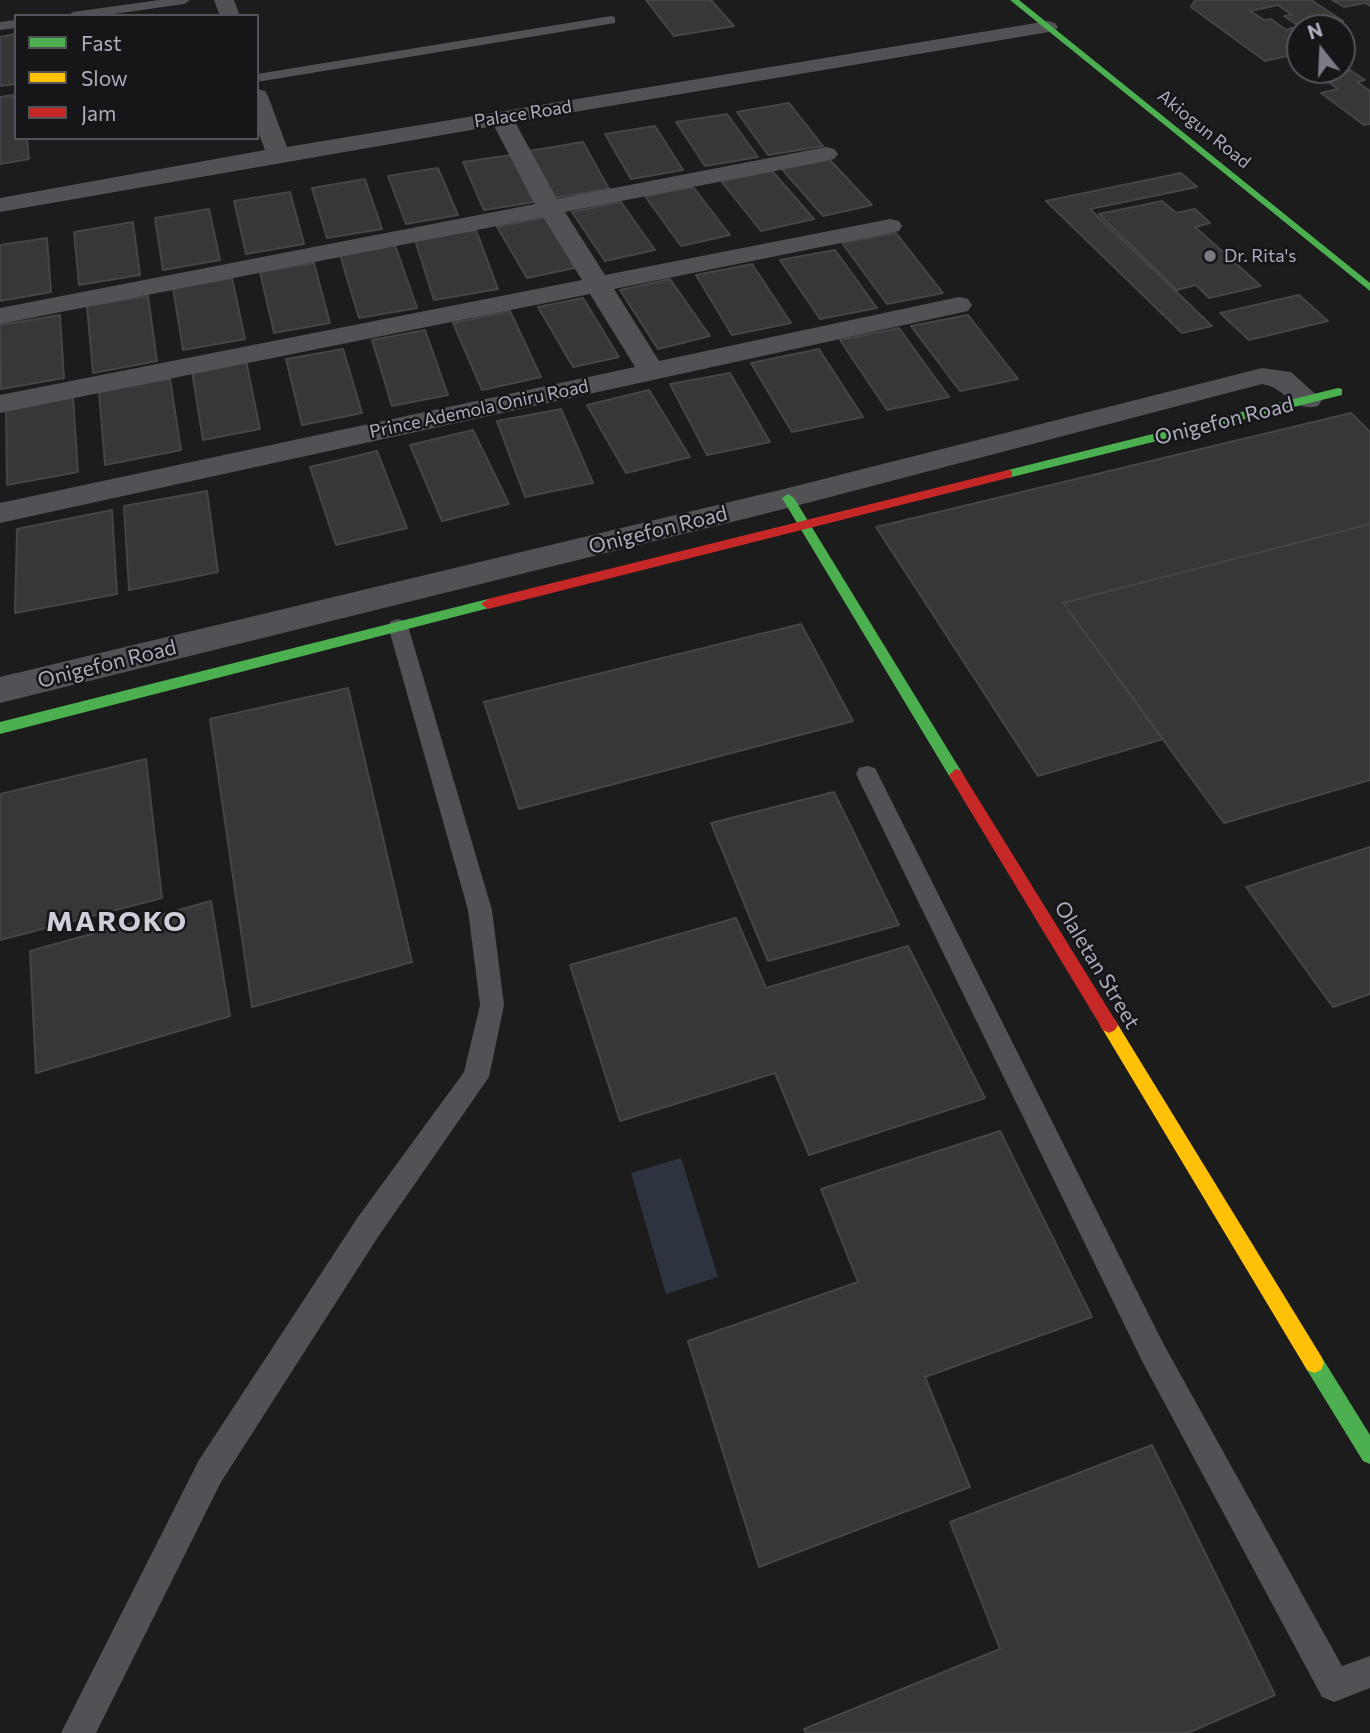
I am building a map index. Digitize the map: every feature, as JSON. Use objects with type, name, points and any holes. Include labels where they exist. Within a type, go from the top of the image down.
[{"type":"street","name":"Akiogun Road","points":[[1014,0],[1370,288]]},
{"type":"street","name":"Palace Road","points":[[0,205],[278,155],[1048,27]]},
{"type":"street","points":[[259,102],[278,155]]},
{"type":"street","points":[[501,118],[550,208],[652,372]]},
{"type":"street","points":[[0,316],[826,153]]},
{"type":"street","points":[[0,404],[890,226]]},
{"type":"street","name":"Prince Ademola Oniru Road","points":[[0,513],[958,306]]},
{"type":"street","name":"Onigefon Road","points":[[0,728],[398,626],[1262,376],[1281,378],[1308,400],[1338,392]]},
{"type":"street","name":"Onigefon Road","points":[[0,690],[796,511]]},
{"type":"street","name":"Olaletan Street","points":[[796,511],[1370,1454]]},
{"type":"lane","points":[[87,14],[184,0]]},
{"type":"lane","points":[[259,78],[611,20]]},
{"type":"lane","points":[[78,1733],[209,1471],[368,1227],[476,1077],[492,1005],[480,910],[398,626]]},
{"type":"lane","points":[[867,774],[1153,1353],[1334,1685],[1370,1672]]},
{"type":"shaded area","points":[[681,1158],[718,1277],[666,1294],[631,1173]]},
{"type":"building","points":[[646,0],[711,0],[734,26],[674,36]]},
{"type":"building","points":[[1195,0],[1311,0],[1332,14],[1291,14],[1278,5],[1250,11],[1264,20],[1271,19],[1286,30],[1286,56],[1265,61],[1191,7]]},
{"type":"building","points":[[1332,0],[1370,0],[1370,6],[1365,3],[1344,7]]},
{"type":"building","points":[[14,34],[14,84],[0,86],[0,37]]},
{"type":"building","points":[[1356,74],[1365,80],[1357,82],[1370,91],[1370,124],[1364,125],[1321,93],[1338,89],[1331,84],[1356,84]]},
{"type":"building","points":[[13,95],[14,140],[27,140],[29,159],[0,164],[0,97]]},
{"type":"building","points":[[789,103],[823,146],[768,155],[737,112]]},
{"type":"building","points":[[727,114],[758,157],[705,166],[676,122]]},
{"type":"building","points":[[655,126],[683,170],[631,179],[605,134]]},
{"type":"building","points":[[583,142],[609,189],[553,198],[529,151]]},
{"type":"building","points":[[511,155],[534,202],[484,210],[463,162]]},
{"type":"building","points":[[829,159],[872,205],[823,216],[782,169]]},
{"type":"building","points":[[438,168],[458,215],[406,224],[388,176]]},
{"type":"building","points":[[772,171],[814,219],[761,231],[721,181]]},
{"type":"building","points":[[1181,173],[1197,187],[1090,209],[1212,326],[1182,333],[1046,201]]},
{"type":"building","points":[[365,179],[382,229],[327,238],[312,188]]},
{"type":"building","points":[[693,187],[730,235],[681,246],[645,196]]},
{"type":"building","points":[[290,192],[304,244],[246,254],[234,201]]},
{"type":"building","points":[[1162,201],[1176,213],[1195,209],[1210,223],[1195,227],[1261,286],[1209,298],[1196,285],[1177,290],[1099,214]]},
{"type":"building","points":[[621,202],[655,250],[605,261],[572,212]]},
{"type":"building","points":[[209,209],[220,260],[163,270],[155,218]]},
{"type":"building","points":[[547,217],[579,267],[527,278],[497,227]]},
{"type":"building","points":[[133,222],[140,275],[79,285],[74,232]]},
{"type":"building","points":[[476,230],[498,289],[434,300],[415,240]]},
{"type":"building","points":[[896,233],[943,293],[887,304],[842,243]]},
{"type":"building","points":[[47,238],[51,292],[0,301],[0,245]]},
{"type":"building","points":[[395,245],[417,308],[359,318],[340,255]]},
{"type":"building","points":[[835,250],[877,308],[820,319],[780,260]]},
{"type":"building","points":[[314,263],[330,323],[274,333],[260,272]]},
{"type":"building","points":[[752,264],[791,323],[732,335],[696,275]]},
{"type":"building","points":[[232,278],[245,339],[183,350],[173,288]]},
{"type":"building","points":[[670,279],[710,336],[658,349],[620,290]]},
{"type":"building","points":[[1299,295],[1328,321],[1249,340],[1220,313]]},
{"type":"building","points":[[148,296],[157,361],[93,373],[87,306]]},
{"type":"building","points":[[583,298],[619,357],[573,367],[538,307]]},
{"type":"building","points":[[510,311],[541,377],[482,390],[453,323]]},
{"type":"building","points":[[60,315],[64,378],[1,389],[0,325]]},
{"type":"building","points":[[968,315],[1018,379],[960,391],[911,326]]},
{"type":"building","points":[[899,328],[949,397],[887,410],[840,340]]},
{"type":"building","points":[[425,330],[448,395],[392,406],[372,340]]},
{"type":"building","points":[[343,349],[362,413],[302,425],[286,359]]},
{"type":"building","points":[[819,349],[863,417],[792,432],[751,363]]},
{"type":"building","points":[[246,361],[260,429],[203,440],[192,371]]},
{"type":"building","points":[[730,373],[770,442],[707,455],[670,384]]},
{"type":"building","points":[[170,379],[181,450],[105,465],[99,392]]},
{"type":"building","points":[[649,390],[690,457],[626,473],[587,405]]},
{"type":"building","points":[[73,397],[78,472],[7,485],[6,409]]},
{"type":"building","points":[[561,409],[593,483],[525,497],[497,421]]},
{"type":"building","points":[[1351,413],[1370,432],[1370,524],[1063,603],[1163,739],[1038,776],[876,527]]},
{"type":"building","points":[[473,430],[509,504],[442,521],[410,445]]},
{"type":"building","points":[[377,451],[407,528],[336,545],[310,467]]},
{"type":"building","points":[[207,491],[218,572],[129,590],[124,506]]},
{"type":"building","points":[[112,510],[117,594],[15,613],[17,529]]},
{"type":"building","points":[[1370,524],[1370,780],[1224,823],[1063,603]]},
{"type":"building","points":[[801,624],[853,721],[519,809],[484,702]]},
{"type":"building","points":[[348,688],[412,962],[252,1007],[210,719]]},
{"type":"building","points":[[146,759],[162,898],[0,940],[0,794]]},
{"type":"building","points":[[834,792],[899,925],[768,961],[711,823]]},
{"type":"building","points":[[1370,847],[1370,994],[1333,1007],[1246,887]]},
{"type":"building","points":[[211,901],[230,1016],[36,1073],[30,951]]},
{"type":"building","points":[[736,918],[766,988],[908,946],[985,1098],[809,1155],[775,1073],[620,1121],[570,965]]},
{"type":"building","points":[[1000,1131],[1092,1317],[925,1377],[970,1487],[759,1567],[688,1341],[858,1282],[821,1189]]},
{"type":"building","points":[[1152,1445],[1275,1695],[1188,1733],[806,1733],[804,1729],[1000,1649],[950,1522]]},
{"type":"traffic: fast","points":[[1014,0],[1370,288]]},
{"type":"traffic: fast","points":[[1008,474],[1338,392]]},
{"type":"traffic: fast","points":[[788,498],[956,775]]},
{"type":"traffic: fast","points":[[0,728],[488,604]]},
{"type":"traffic: fast","points":[[1314,1363],[1370,1454]]},
{"type":"traffic: slow","points":[[1109,1025],[1314,1363]]},
{"type":"traffic: jam","points":[[488,604],[1008,474]]},
{"type":"traffic: jam","points":[[956,775],[1109,1025]]},
{"type":"place","name":"Dr. Rita's","points":[[1210,256]]},
{"type":"district","name":"MAROKO","points":[[117,922]]}]
